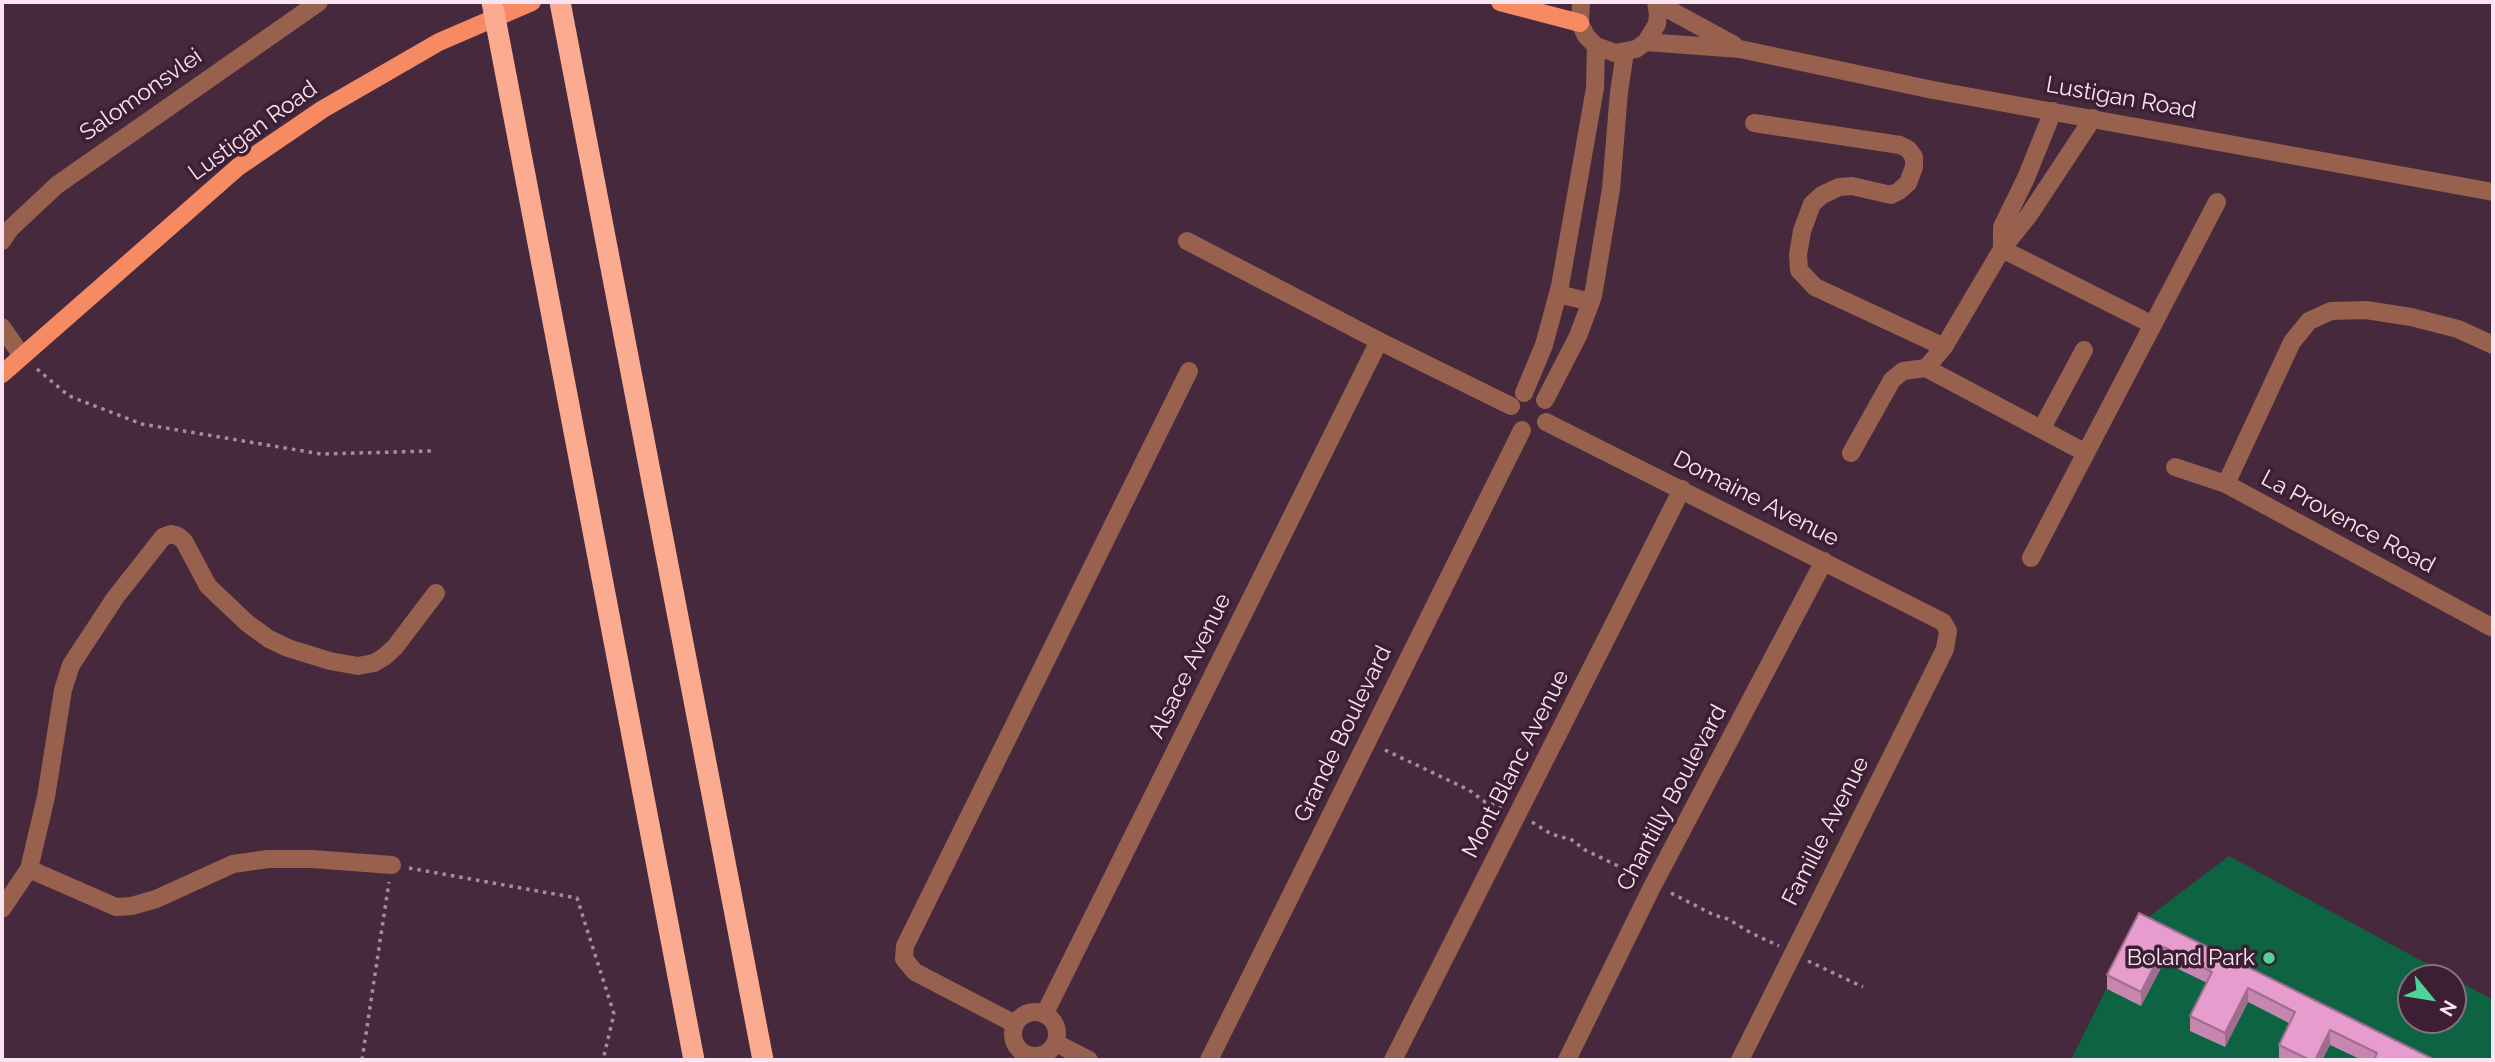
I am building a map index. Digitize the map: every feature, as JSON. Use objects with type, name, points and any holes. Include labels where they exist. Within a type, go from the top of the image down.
[{"type":"highway","points":[[492,2],[694,1060]]},
{"type":"highway","points":[[560,2],[763,1060]]},
{"type":"main road","name":"Lustigan Road","points":[[2,374],[238,167],[323,109],[439,42],[532,2]]},
{"type":"main road","points":[[1500,2],[1580,23]]},
{"type":"street","name":"Salomonsvlei","points":[[2,241],[10,229],[57,185],[319,2]]},
{"type":"street","points":[[1581,2],[1580,23],[1586,36],[1605,51],[1625,52],[1646,42],[1657,24],[1657,3]]},
{"type":"street","name":"Lustigan Road","points":[[1657,3],[1740,49]]},
{"type":"street","name":"Lustigan Road","points":[[1646,42],[1740,49],[1933,90],[2493,192]]},
{"type":"street","points":[[1596,46],[1595,88],[1558,294],[1544,345],[1510,416],[1514,425],[1522,430],[1534,432],[1546,422],[1549,415],[1545,400],[1578,336],[1591,302],[1611,189],[1625,52]]},
{"type":"street","points":[[2002,249],[2002,227],[2026,178],[2053,111]]},
{"type":"street","points":[[1926,368],[1944,347],[2002,249],[2029,215],[2093,118]]},
{"type":"street","points":[[1754,123],[1900,145],[1908,149],[1914,157],[1914,167],[1908,183],[1899,191],[1891,194],[1852,186],[1839,187],[1822,195],[1812,204],[1802,231],[1798,255],[1799,270],[1815,287],[1944,347]]},
{"type":"street","points":[[2031,558],[2217,202]]},
{"type":"street","points":[[1571,233],[1603,240]]},
{"type":"street","points":[[1186,241],[1379,341],[1517,400],[1535,394],[1545,400]]},
{"type":"street","points":[[2002,249],[2153,326]]},
{"type":"street","points":[[1558,294],[1591,302]]},
{"type":"street","points":[[2226,484],[2292,342],[2309,321],[2331,311],[2366,310],[2411,317],[2458,329],[2493,345]]},
{"type":"street","points":[[2,327],[22,356]]},
{"type":"street","name":"Alsace Avenue","points":[[1045,1013],[1379,341]]},
{"type":"street","points":[[2042,428],[2084,350]]},
{"type":"street","points":[[1852,453],[1892,380],[1903,371],[1926,368],[2086,453]]},
{"type":"street","points":[[1015,1024],[915,972],[904,959],[905,946],[1189,371]]},
{"type":"street","name":"Domaine Avenue","points":[[1546,422],[1943,622]]},
{"type":"street","name":"Grande Boulevard","points":[[1209,1060],[1522,430]]},
{"type":"street","name":"La Provence Road","points":[[2175,467],[2226,484],[2493,628]]},
{"type":"street","name":"Mont Blanc Avenue","points":[[1392,1060],[1682,489]]},
{"type":"street","points":[[2,909],[29,869],[46,797],[63,690],[71,665],[115,598],[163,537],[171,534],[184,541],[208,586],[247,623],[269,639],[288,648],[330,661],[358,666],[374,663],[384,657],[395,648],[436,593]]},
{"type":"street","name":"Chantilly Boulevard","points":[[1567,1060],[1654,885],[1824,561]]},
{"type":"street","name":"Famille Avenue","points":[[1740,1060],[1945,649],[1948,631],[1943,622]]},
{"type":"street","points":[[29,869],[116,907],[132,906],[156,899],[233,863],[268,859],[312,859],[392,865]]},
{"type":"street","points":[[1034,1011],[1045,1013],[1054,1020],[1058,1032],[1056,1043],[1048,1052],[1024,1057],[1016,1046],[1013,1035],[1015,1024],[1023,1015],[1034,1011]]},
{"type":"street","points":[[1056,1043],[1089,1060]]},
{"type":"path","points":[[22,356],[69,396],[142,424],[321,454],[432,451]]},
{"type":"path","points":[[1367,741],[1476,793],[1485,802],[1537,824],[1551,834],[1572,840],[1585,850],[1654,885],[1863,987]]},
{"type":"path","points":[[362,1060],[392,865],[577,898],[614,1014],[603,1060]]},
{"type":"green space","name":"Boland Park","points":[[2229,856],[2427,964],[2397,964],[2397,1034],[2467,1034],[2467,986],[2493,1000],[2493,1060],[2071,1060],[2138,925]]},
{"type":"building","points":[[2139,913],[2435,1060],[2374,1060],[2377,1053],[2330,1030],[2315,1060],[2310,1060],[2279,1045],[2295,1012],[2248,988],[2225,1033],[2190,1016],[2212,972],[2164,947],[2141,992],[2107,975]]},
{"type":"place","name":"Boland Park","points":[[2269,958]]}]
